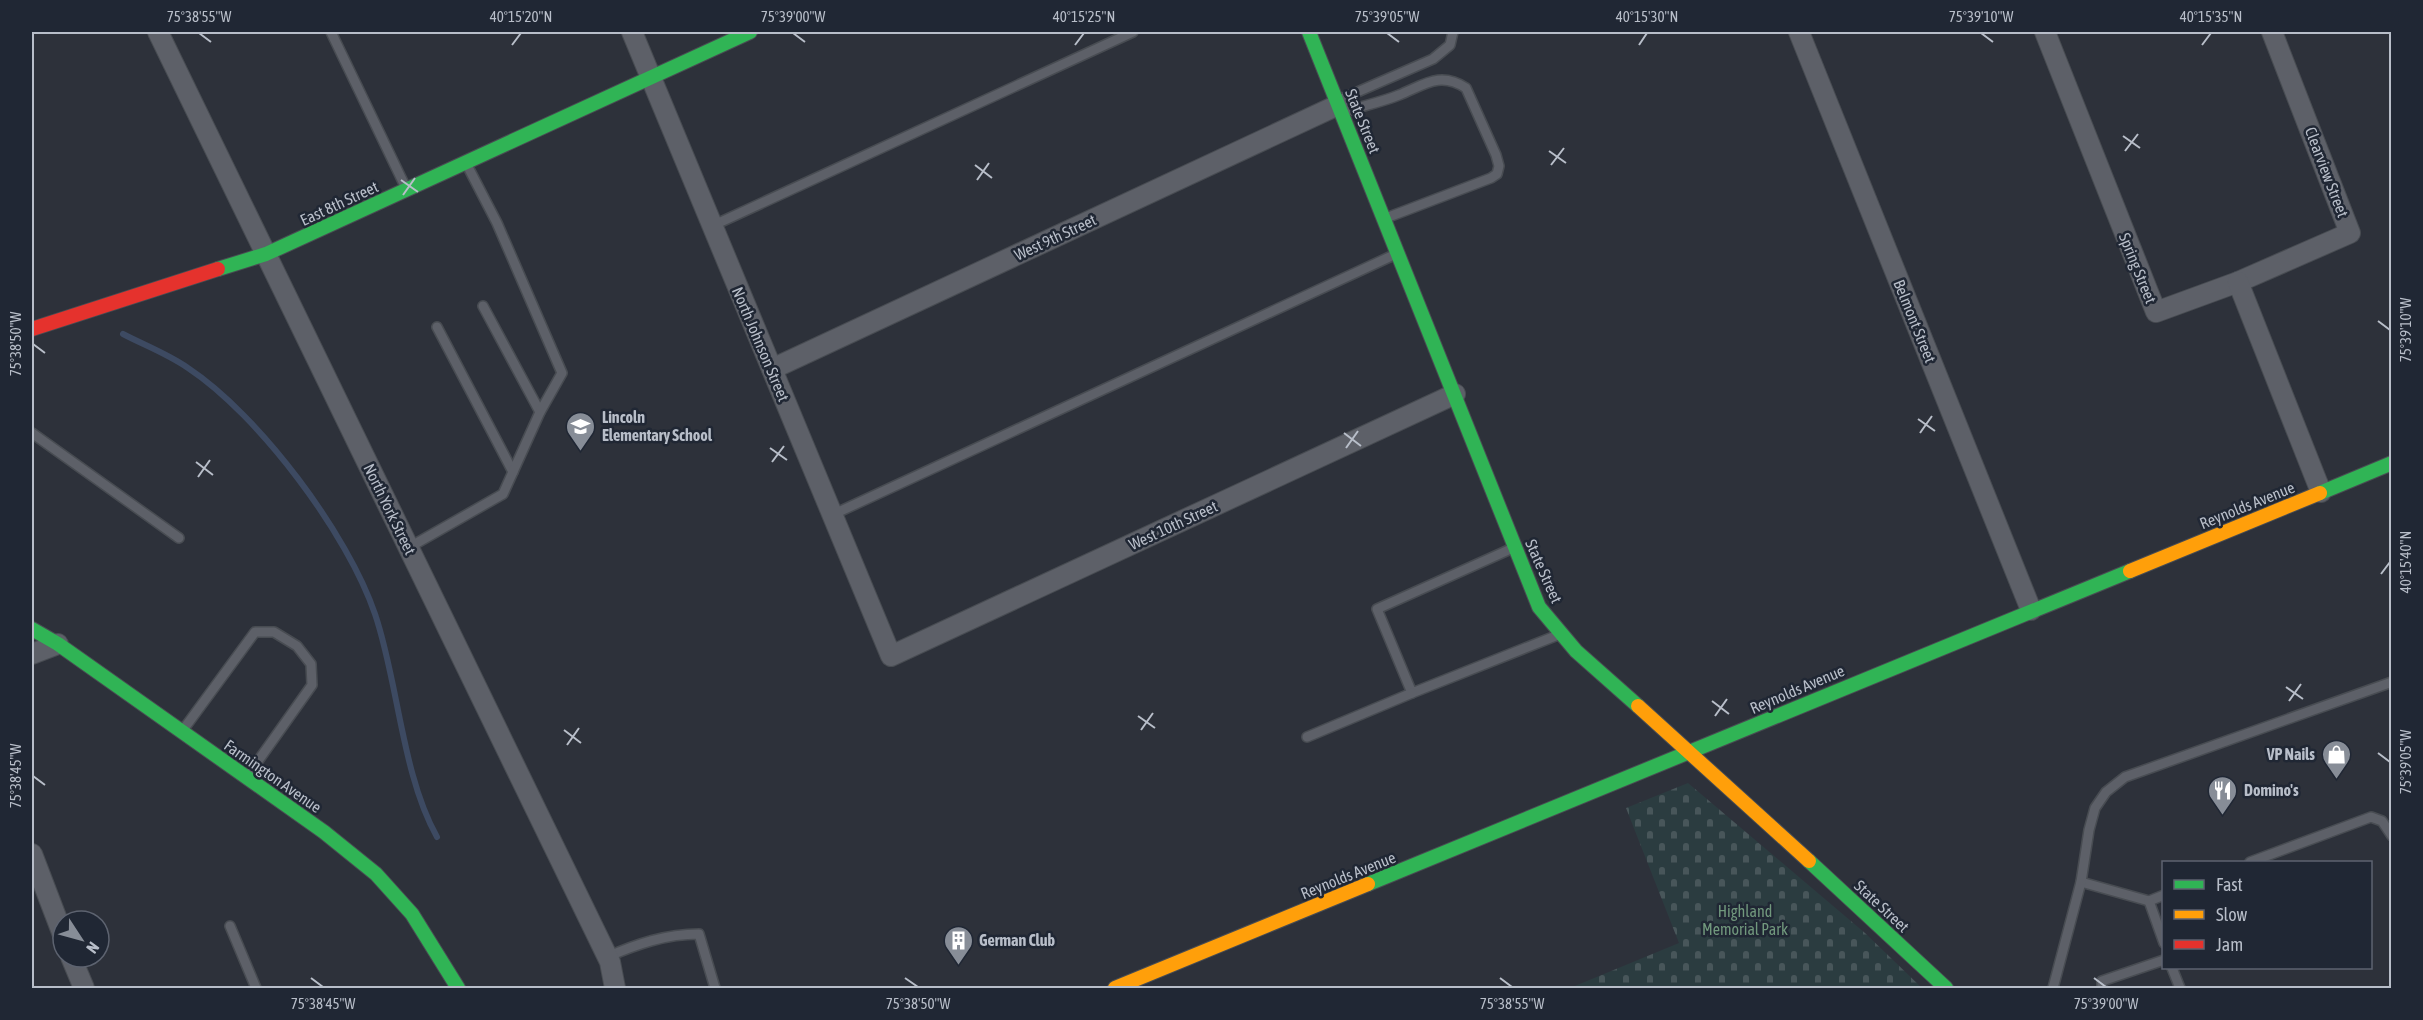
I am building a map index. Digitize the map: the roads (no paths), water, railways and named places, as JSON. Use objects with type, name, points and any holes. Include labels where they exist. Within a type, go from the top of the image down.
[{"type":"street","name":"North York Street","points":[[158,32],[607,957],[615,988]]},
{"type":"street","name":"North Johnson Street","points":[[632,32],[891,656]]},
{"type":"street","name":"East 8th Street","points":[[32,329],[266,254],[750,32]]},
{"type":"street","name":"State Street","points":[[1309,32],[1539,607],[1576,651],[1690,751],[1946,988]]},
{"type":"street","name":"Belmont Street","points":[[1799,32],[2031,610]]},
{"type":"street","name":"Spring Street","points":[[2045,32],[2156,312],[2238,282]]},
{"type":"street","name":"Clearview Street","points":[[2238,282],[2350,233],[2272,32]]},
{"type":"street","name":"West 9th Street","points":[[772,369],[1339,106]]},
{"type":"street","points":[[2238,282],[2321,492]]},
{"type":"street","name":"West 10th Street","points":[[891,656],[1455,394]]},
{"type":"street","name":"Reynolds Avenue","points":[[1115,988],[2391,463]]},
{"type":"street","name":"Farmington Avenue","points":[[32,629],[58,644],[247,777],[324,832],[376,874],[412,914],[458,988]]},
{"type":"street","points":[[32,654],[58,644]]},
{"type":"street","points":[[32,854],[53,909]]},
{"type":"street","points":[[76,969],[84,988]]},
{"type":"lane","points":[[331,32],[407,190]]},
{"type":"lane","points":[[712,226],[1132,32]]},
{"type":"lane","points":[[1339,106],[1433,59],[1450,45],[1453,32]]},
{"type":"lane","points":[[1339,106],[1398,96],[1431,80],[1446,79],[1466,88],[1496,155],[1499,166],[1497,174],[1491,178],[1384,218]]},
{"type":"lane","points":[[408,548],[503,494],[540,412],[562,373],[497,223],[466,162]]},
{"type":"lane","points":[[832,515],[1398,253]]},
{"type":"lane","points":[[483,306],[540,412]]},
{"type":"lane","points":[[437,327],[513,472]]},
{"type":"lane","points":[[32,433],[179,538]]},
{"type":"lane","points":[[1412,693],[1377,609],[1515,547]]},
{"type":"lane","points":[[182,731],[255,632],[274,632],[297,646],[311,664],[312,685],[247,777]]},
{"type":"lane","points":[[1307,737],[1562,634]]},
{"type":"lane","points":[[2053,988],[2081,882],[2089,830],[2095,808],[2106,792],[2125,777],[2391,682]]},
{"type":"lane","points":[[2253,861],[2371,817],[2382,821],[2391,836]]},
{"type":"lane","points":[[2081,882],[2149,901],[2162,896]]},
{"type":"lane","points":[[2149,901],[2162,940]]},
{"type":"lane","points":[[230,926],[256,988]]},
{"type":"lane","points":[[607,957],[634,945],[676,934],[699,934],[715,988]]},
{"type":"lane","points":[[2102,988],[2102,981],[2162,960]]},
{"type":"lane","points":[[2172,969],[2180,988]]},
{"type":"waterway","points":[[123,334],[180,363],[215,389],[271,445],[323,513],[362,582],[375,614],[383,640],[408,757],[425,812],[437,837]]},
{"type":"place","name":"Lincoln Elementary School","points":[[581,452]]},
{"type":"place","name":"VP Nails","points":[[2336,780]]},
{"type":"place","name":"Domino's","points":[[2223,816]]},
{"type":"place","name":"German Club","points":[[958,966]]},
{"type":"park label","name":"Highland Memorial Park","points":[[1745,920]]}]
